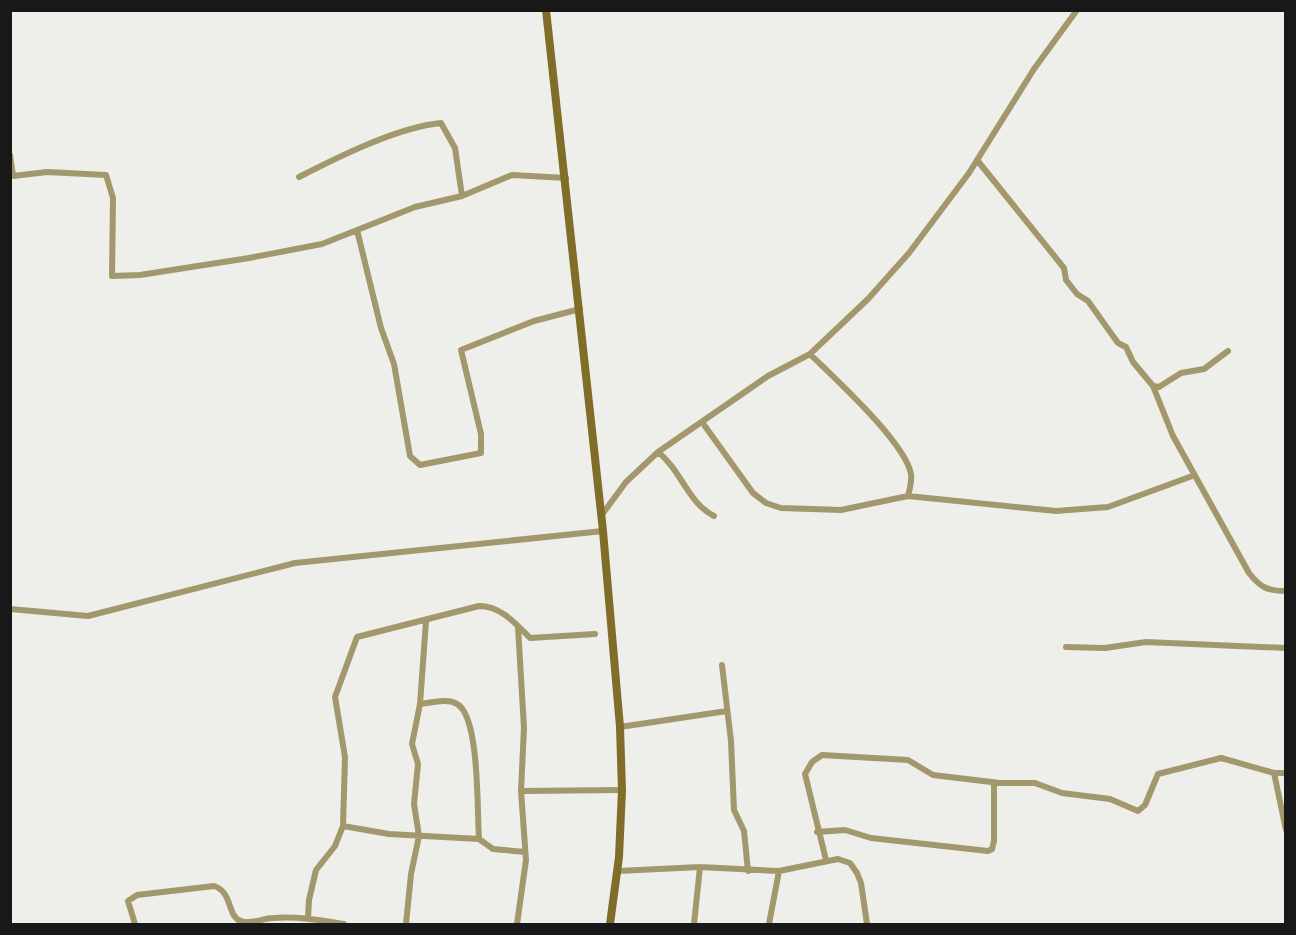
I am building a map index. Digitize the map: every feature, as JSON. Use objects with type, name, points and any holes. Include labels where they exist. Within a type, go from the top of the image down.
[{"type":"main road","points":[[546,10],[603,531],[620,727],[622,790],[618,871],[610,924]]},
{"type":"street","points":[[601,516],[626,482],[658,452],[768,376],[810,354],[868,299],[909,253],[977,160],[1034,69],[1077,10]]},
{"type":"street","points":[[299,177],[337,158],[413,128],[441,123],[455,148],[462,196]]},
{"type":"street","points":[[10,155],[13,176],[47,172],[106,175],[112,198],[112,276],[140,275],[322,244],[415,207],[462,196],[513,175],[566,178]]},
{"type":"street","points":[[977,160],[1064,268],[1066,280],[1077,294],[1088,301],[1118,343],[1126,347],[1133,362],[1153,386],[1173,436],[1254,580],[1266,589],[1286,591]]},
{"type":"street","points":[[357,230],[381,328],[394,364],[410,456],[420,465],[481,453],[481,434],[461,350],[534,321],[580,309]]},
{"type":"street","points":[[1153,386],[1159,387],[1181,373],[1204,369],[1228,351]]},
{"type":"street","points":[[810,354],[864,409],[904,457],[911,472],[912,484],[908,496]]},
{"type":"street","points":[[702,422],[753,493],[766,503],[781,508],[841,510],[908,496],[1056,511],[1108,507],[1195,475]]},
{"type":"street","points":[[658,452],[670,462],[700,509],[714,516]]},
{"type":"street","points":[[10,609],[88,616],[295,563],[603,531]]},
{"type":"street","points":[[308,918],[309,900],[316,870],[335,846],[343,826],[345,757],[335,697],[353,642],[362,635],[486,606],[518,623],[518,626],[536,639],[595,634]]},
{"type":"street","points":[[406,924],[411,874],[419,836],[414,804],[418,764],[412,744],[420,704],[426,621]]},
{"type":"street","points":[[517,924],[525,852],[521,791],[524,729],[518,626]]},
{"type":"street","points":[[1066,647],[1105,648],[1146,642],[1286,648]]},
{"type":"street","points":[[722,665],[734,810],[744,831],[748,871]]},
{"type":"street","points":[[420,704],[448,701],[458,704],[470,720],[479,839]]},
{"type":"street","points":[[620,727],[727,711]]},
{"type":"street","points":[[826,860],[817,832],[805,774],[813,762],[822,755],[908,760],[933,775],[993,782],[1035,783],[1062,793],[1110,799],[1138,811],[1145,805],[1158,774],[1188,768],[1210,759],[1221,758],[1274,773],[1286,773]]},
{"type":"street","points":[[1274,773],[1286,830]]},
{"type":"street","points":[[817,832],[845,830],[871,838],[988,851],[992,849],[994,841],[993,782]]},
{"type":"street","points":[[521,791],[622,790]]},
{"type":"street","points":[[343,826],[389,834],[479,839],[493,849],[525,852]]},
{"type":"street","points":[[618,871],[700,867],[778,871],[826,860],[850,863],[861,883],[867,924]]},
{"type":"street","points":[[694,924],[700,867]]},
{"type":"street","points":[[770,924],[778,871]]},
{"type":"street","points":[[135,924],[128,901],[137,895],[214,886],[225,892],[237,919],[242,922],[273,918],[308,918],[344,924]]}]
